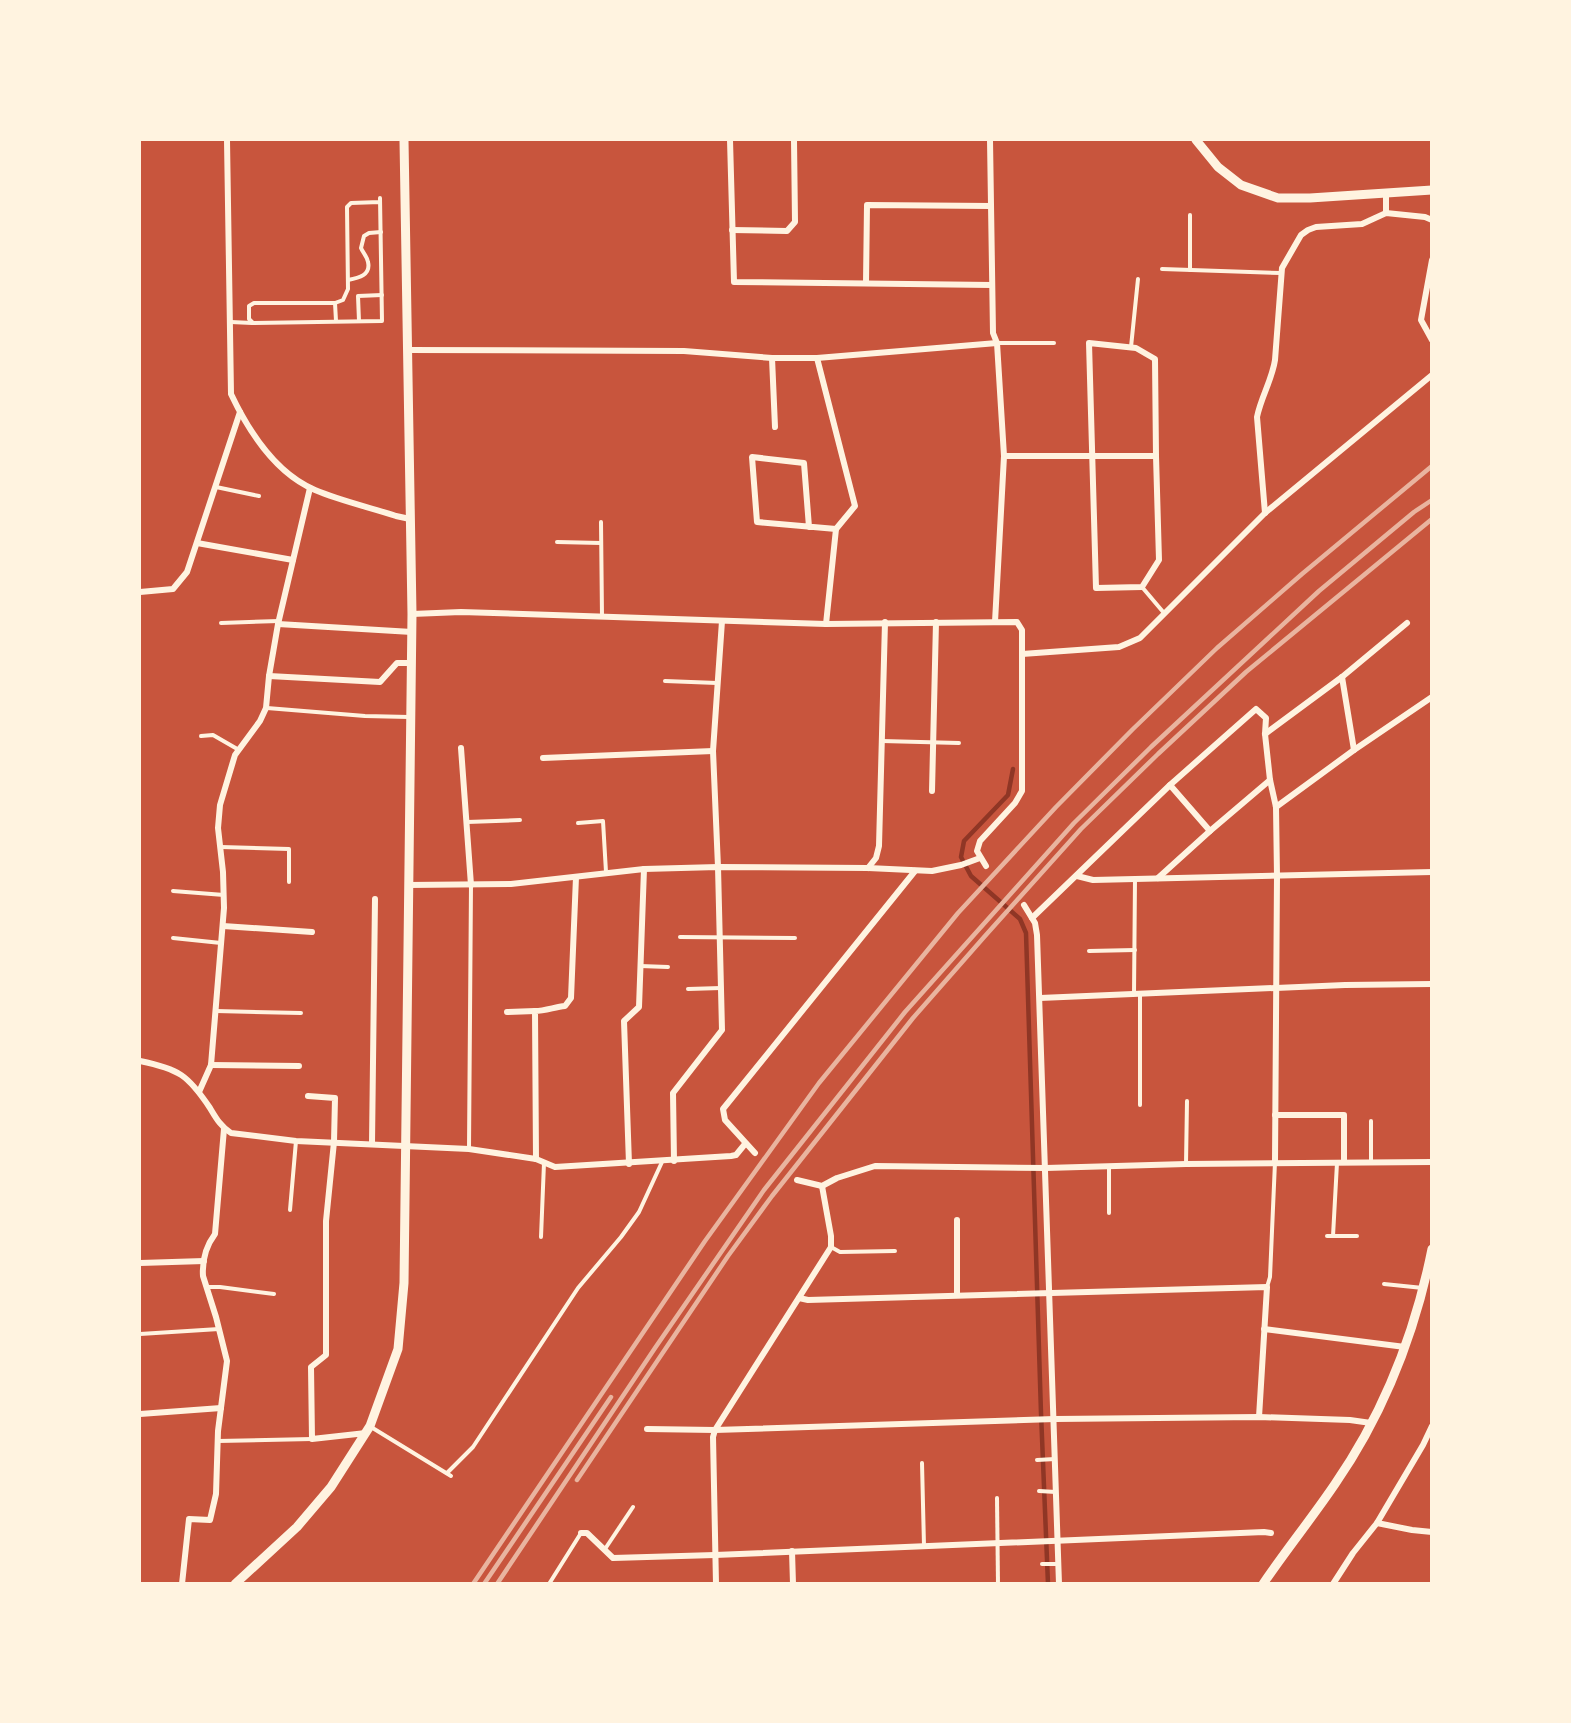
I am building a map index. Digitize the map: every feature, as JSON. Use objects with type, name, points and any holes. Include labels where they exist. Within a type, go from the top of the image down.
[{"type":"street","points":[[227,140],[231,394],[260,444],[280,468],[310,488],[410,519]]},
{"type":"street","points":[[235,1584],[297,1527],[332,1487],[368,1430],[398,1349],[404,1282],[412,632],[404,140]]},
{"type":"street","points":[[730,140],[734,282],[992,285]]},
{"type":"street","points":[[732,230],[787,231],[795,222],[794,140]]},
{"type":"street","points":[[990,140],[993,333],[997,343],[1004,456],[996,622]]},
{"type":"street","points":[[1196,140],[1218,167],[1241,185],[1278,198],[1431,190]]},
{"type":"street","points":[[1386,192],[1386,213]]},
{"type":"street","points":[[866,283],[867,205],[991,206]]},
{"type":"street","points":[[1265,513],[1257,417],[1260,402],[1274,371],[1282,268],[1301,235],[1308,230],[1362,224],[1386,213],[1425,217],[1431,220]]},
{"type":"street","points":[[1431,260],[1421,320],[1431,340]]},
{"type":"street","points":[[407,350],[684,351],[772,358],[817,358],[997,343]]},
{"type":"street","points":[[1089,343],[1131,347],[1155,359],[1159,560],[1142,587],[1096,588],[1089,343]]},
{"type":"street","points":[[772,358],[775,428]]},
{"type":"street","points":[[817,358],[855,506],[836,529],[826,624]]},
{"type":"street","points":[[1022,654],[1119,647],[1140,638],[1265,513],[1431,375]]},
{"type":"street","points":[[140,592],[173,589],[187,572],[240,412]]},
{"type":"street","points":[[1004,456],[1156,456]]},
{"type":"street","points":[[809,527],[804,463],[752,457],[757,522],[809,527],[836,529]]},
{"type":"street","points":[[199,1092],[211,1065],[222,943],[224,896],[218,828],[220,805],[235,755],[260,721],[266,708],[278,622],[310,488]]},
{"type":"street","points":[[197,543],[293,560]]},
{"type":"street","points":[[412,614],[461,612],[826,624],[1017,622],[1022,630],[1022,790],[1014,803],[980,841],[977,851],[986,866]]},
{"type":"street","points":[[674,1161],[673,1093],[722,1030],[713,751],[722,621]]},
{"type":"street","points":[[278,622],[412,632]]},
{"type":"street","points":[[868,868],[876,858],[879,846],[885,622]]},
{"type":"street","points":[[932,791],[936,622]]},
{"type":"street","points":[[1265,734],[1342,677],[1407,623]]},
{"type":"street","points":[[269,676],[380,682],[397,663],[411,663]]},
{"type":"street","points":[[1342,677],[1354,750]]},
{"type":"street","points":[[1276,807],[1431,698]]},
{"type":"street","points":[[1032,918],[1170,785],[1256,709],[1266,718],[1265,734],[1270,780],[1276,807],[1275,1162]]},
{"type":"street","points":[[461,748],[471,885]]},
{"type":"street","points":[[543,758],[713,751]]},
{"type":"street","points":[[1158,879],[1209,831],[1270,780]]},
{"type":"street","points":[[1170,785],[1209,831]]},
{"type":"street","points":[[408,885],[511,884],[606,872],[718,867],[868,868],[932,871],[961,866],[980,858]]},
{"type":"street","points":[[629,1164],[624,1021],[639,1007],[644,869]]},
{"type":"street","points":[[755,1153],[725,1120],[723,1109],[915,871]]},
{"type":"street","points":[[1077,876],[1093,880],[1431,872]]},
{"type":"street","points":[[507,1012],[543,1011],[565,1006],[571,998],[576,877]]},
{"type":"street","points":[[372,1144],[375,899]]},
{"type":"street","points":[[1024,905],[1037,928],[1046,1293],[1055,1419],[1057,1492],[1055,1541],[1059,1564],[1059,1584]]},
{"type":"street","points":[[223,926],[312,932]]},
{"type":"street","points":[[1040,998],[1431,984]]},
{"type":"street","points":[[535,1011],[536,1159]]},
{"type":"street","points":[[140,1061],[173,1070],[190,1082],[224,1129],[231,1133],[296,1141],[469,1149],[536,1159],[555,1167],[662,1162],[736,1155],[745,1143]]},
{"type":"street","points":[[211,1065],[299,1066]]},
{"type":"street","points":[[308,1096],[335,1098],[334,1142],[326,1221],[326,1355],[311,1367],[312,1439],[368,1430]]},
{"type":"street","points":[[1275,1115],[1344,1115],[1341,1162]]},
{"type":"street","points":[[182,1584],[189,1519],[210,1520],[216,1494],[218,1441],[227,1361],[203,1276],[204,1261],[210,1241],[215,1234],[224,1129]]},
{"type":"street","points":[[797,1180],[822,1186],[837,1178],[875,1166],[1043,1168],[1275,1162],[1431,1161]]},
{"type":"street","points":[[716,1584],[713,1437],[715,1430],[831,1247],[822,1186]]},
{"type":"street","points":[[957,1220],[957,1295]]},
{"type":"street","points":[[1263,1584],[1335,1484],[1371,1423],[1390,1385],[1405,1347],[1424,1288],[1431,1249]]},
{"type":"street","points":[[140,1263],[204,1261]]},
{"type":"street","points":[[798,1298],[808,1300],[1267,1287],[1259,1417]]},
{"type":"street","points":[[1264,1329],[1405,1347]]},
{"type":"street","points":[[140,1414],[221,1408]]},
{"type":"street","points":[[647,1429],[715,1430],[1036,1419],[1259,1417],[1350,1420],[1371,1423]]},
{"type":"street","points":[[1333,1584],[1353,1552],[1377,1523],[1423,1445],[1431,1426]]},
{"type":"street","points":[[1377,1523],[1431,1532]]},
{"type":"street","points":[[581,1533],[587,1533],[613,1558],[1271,1533]]},
{"type":"street","points":[[792,1551],[793,1584]]},
{"type":"lane","points":[[231,322],[253,323],[382,321],[380,200],[351,203],[347,207],[348,280],[347,294],[343,300],[335,303],[254,303],[249,306],[249,319],[253,323]]},
{"type":"lane","points":[[1190,215],[1190,270]]},
{"type":"lane","points":[[348,280],[359,279],[368,270],[367,258],[361,248],[364,236],[381,231]]},
{"type":"lane","points":[[1162,269],[1281,273]]},
{"type":"lane","points":[[1131,347],[1138,279]]},
{"type":"lane","points":[[359,321],[358,296],[382,295]]},
{"type":"lane","points":[[335,303],[336,321]]},
{"type":"lane","points":[[997,343],[1054,343]]},
{"type":"lane","points":[[215,487],[259,496]]},
{"type":"lane","points":[[601,522],[602,617]]},
{"type":"lane","points":[[557,542],[601,543]]},
{"type":"lane","points":[[1142,587],[1164,613]]},
{"type":"lane","points":[[221,623],[278,622]]},
{"type":"lane","points":[[665,681],[717,683]]},
{"type":"lane","points":[[266,708],[365,717],[410,717]]},
{"type":"lane","points":[[201,736],[213,735],[239,750]]},
{"type":"lane","points":[[882,741],[959,743]]},
{"type":"lane","points":[[466,822],[520,820]]},
{"type":"lane","points":[[578,823],[603,821],[606,872]]},
{"type":"lane","points":[[221,847],[290,849],[289,882]]},
{"type":"lane","points":[[1135,879],[1140,1105]]},
{"type":"lane","points":[[469,1149],[471,885]]},
{"type":"lane","points":[[173,891],[224,896]]},
{"type":"lane","points":[[680,937],[795,938]]},
{"type":"lane","points":[[173,938],[222,943]]},
{"type":"lane","points":[[1089,951],[1135,950]]},
{"type":"lane","points":[[640,966],[668,967]]},
{"type":"lane","points":[[688,989],[721,988]]},
{"type":"lane","points":[[215,1011],[301,1013]]},
{"type":"lane","points":[[1186,1164],[1187,1101]]},
{"type":"lane","points":[[1371,1121],[1371,1162]]},
{"type":"lane","points":[[290,1210],[296,1141]]},
{"type":"lane","points":[[368,1430],[449,1474],[473,1447],[578,1288],[639,1212],[662,1162]]},
{"type":"lane","points":[[1267,1287],[1270,1277],[1275,1162]]},
{"type":"lane","points":[[1333,1236],[1341,1162]]},
{"type":"lane","points":[[541,1237],[544,1163]]},
{"type":"lane","points":[[1109,1167],[1109,1213]]},
{"type":"lane","points":[[1327,1236],[1357,1236]]},
{"type":"lane","points":[[831,1247],[840,1252],[895,1251]]},
{"type":"lane","points":[[1384,1284],[1424,1288]]},
{"type":"lane","points":[[206,1287],[274,1294]]},
{"type":"lane","points":[[140,1334],[219,1329]]},
{"type":"lane","points":[[218,1441],[312,1439]]},
{"type":"lane","points":[[1037,1460],[1056,1459]]},
{"type":"lane","points":[[922,1463],[924,1546]]},
{"type":"lane","points":[[1039,1491],[1057,1492]]},
{"type":"lane","points":[[998,1498],[998,1584]]},
{"type":"lane","points":[[604,1550],[633,1507]]},
{"type":"lane","points":[[549,1584],[581,1533]]},
{"type":"lane","points":[[1042,1564],[1059,1564]]},
{"type":"waterway","points":[[1013,769],[1008,795],[964,841],[961,857],[971,876],[1020,919],[1026,933],[1048,1584]]},
{"type":"railway","points":[[473,1584],[705,1241],[819,1083],[958,913],[1056,807],[1217,648],[1432,466]]},
{"type":"railway","points":[[497,1584],[764,1190],[905,1012],[1074,823],[1151,747],[1319,591],[1414,512],[1432,500]]},
{"type":"railway","points":[[577,1480],[728,1256],[772,1196],[913,1018],[985,936],[1081,829],[1158,754],[1246,672],[1432,519]]},
{"type":"railway","points":[[484,1584],[611,1397]]}]
